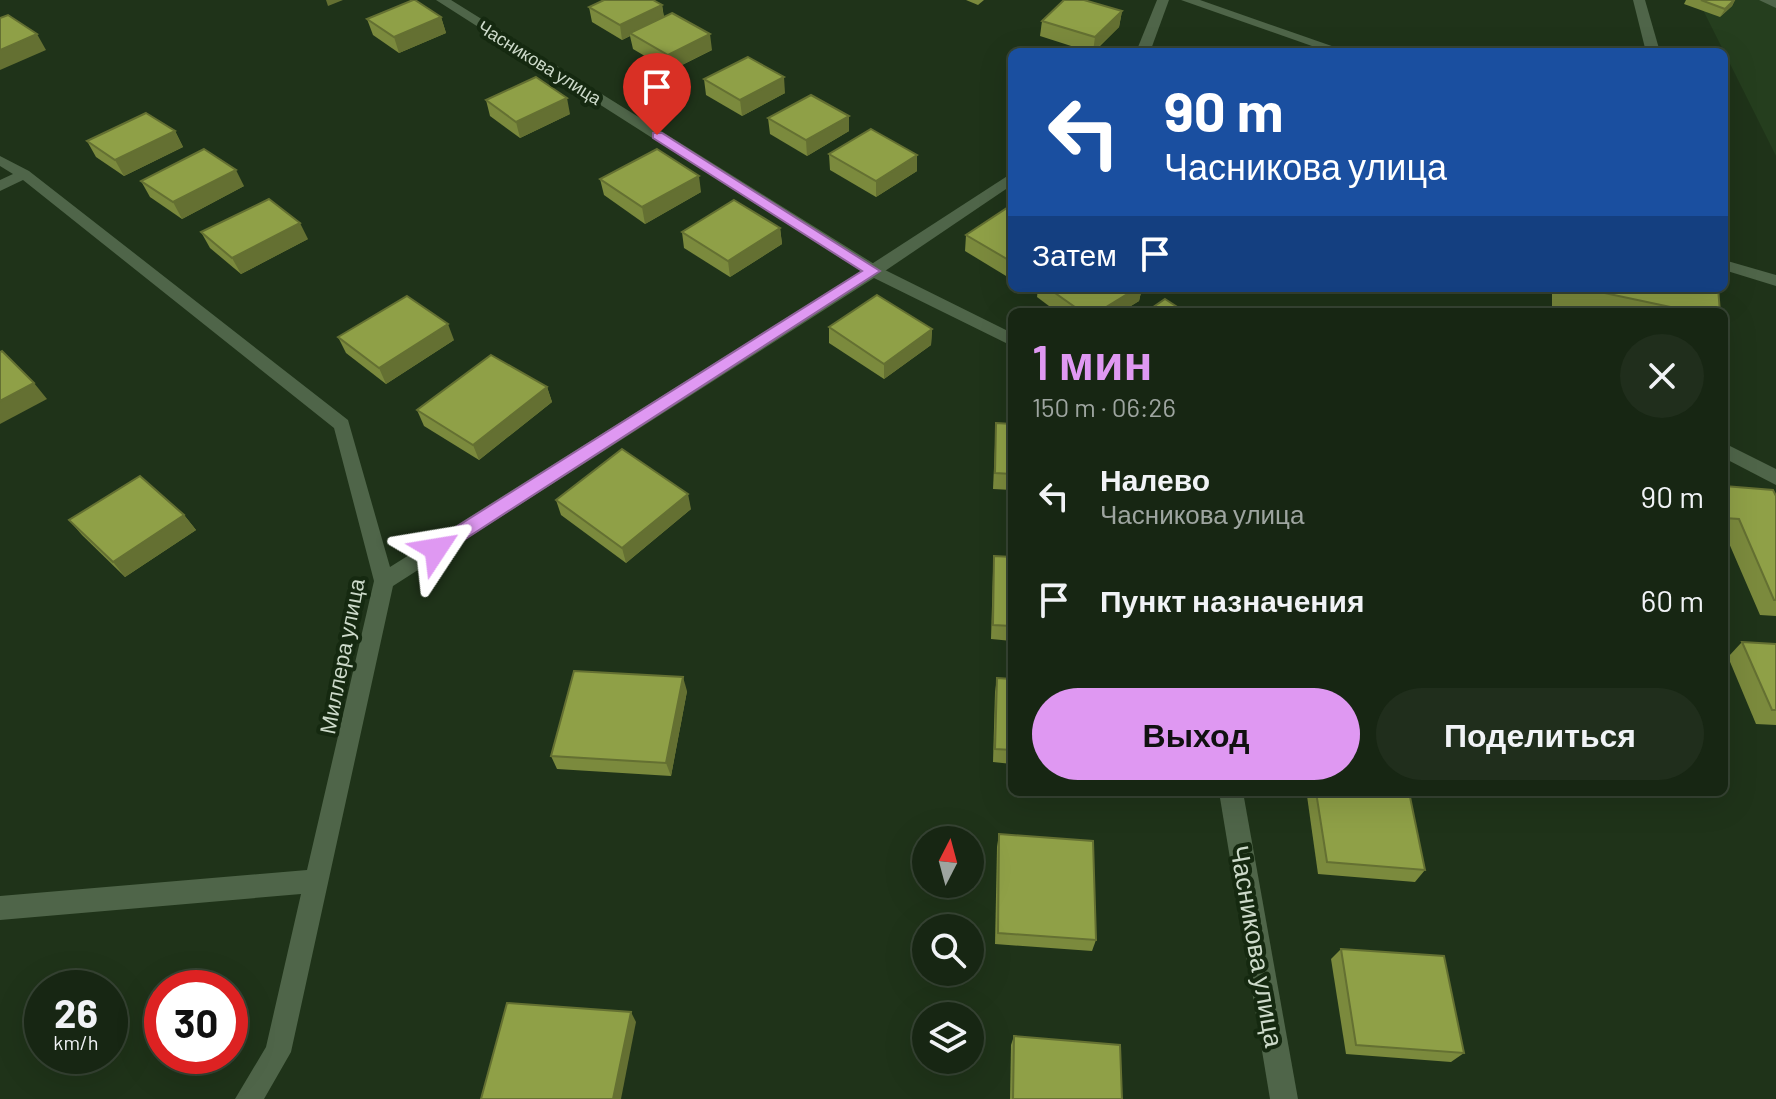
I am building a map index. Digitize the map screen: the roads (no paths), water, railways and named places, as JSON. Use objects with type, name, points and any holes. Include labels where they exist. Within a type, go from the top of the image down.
[{"type":"street","name":"Часникова улица","points":[[442,0],[873,271],[1008,338]]},
{"type":"street","points":[[1145,48],[1163,0]]},
{"type":"street","points":[[1187,0],[1330,48]]},
{"type":"street","points":[[1639,0],[1652,48]]},
{"type":"street","points":[[1765,0],[1776,4]]},
{"type":"street","name":"Миллера улица","points":[[0,160],[24,174],[342,425],[384,581],[278,1052],[249,1099]]},
{"type":"street","points":[[0,186],[24,174]]},
{"type":"street","points":[[384,581],[873,271],[1008,181]]},
{"type":"street","points":[[1728,266],[1776,281]]},
{"type":"street","points":[[1728,452],[1776,478]]},
{"type":"street","name":"Часникова улица","points":[[1232,796],[1284,1099]]},
{"type":"street","points":[[0,908],[317,881]]}]
